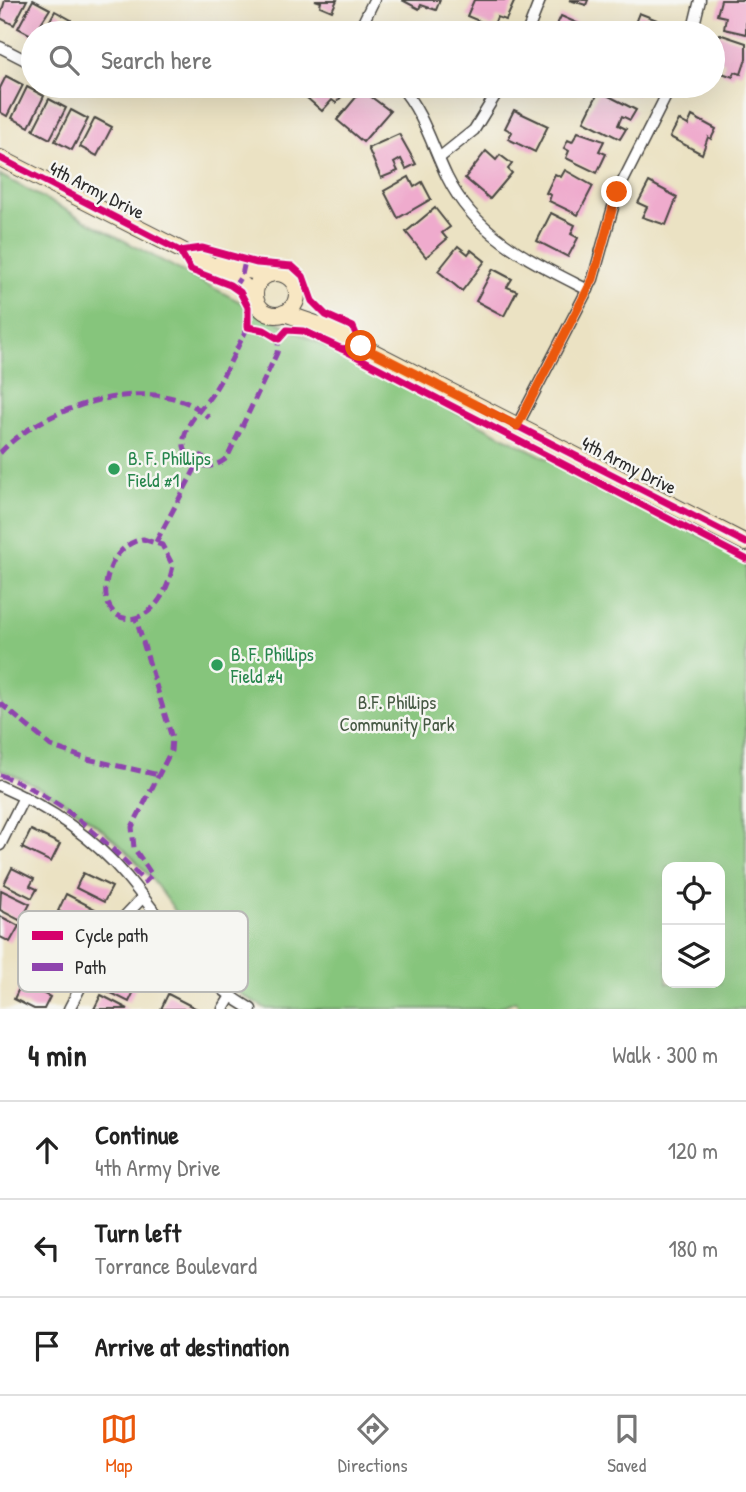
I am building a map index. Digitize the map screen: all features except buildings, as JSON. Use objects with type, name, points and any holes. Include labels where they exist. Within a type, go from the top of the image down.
[{"type":"street","points":[[364,21],[374,0]]},
{"type":"street","points":[[532,21],[540,0]]},
{"type":"street","points":[[695,21],[699,0]]},
{"type":"street","points":[[0,47],[21,58]]},
{"type":"street","points":[[408,98],[419,113],[464,205],[491,234],[523,256],[588,290]]},
{"type":"street","points":[[439,158],[474,130],[494,98]]},
{"type":"street","points":[[517,426],[588,290],[620,186],[665,98]]},
{"type":"street","name":"4th Army Drive","points":[[0,158],[239,280],[255,296],[264,311],[275,315],[284,313],[325,327],[746,543]]},
{"type":"street","name":"4th Army Drive","points":[[207,264],[288,278],[296,294],[325,327]]},
{"type":"street","points":[[255,296],[260,280],[270,274]]},
{"type":"street","points":[[284,313],[291,309],[296,294]]},
{"type":"street","points":[[0,786],[24,797],[83,835],[125,874],[154,911]]},
{"type":"street","points":[[0,845],[24,797]]},
{"type":"street","points":[[130,911],[143,897]]},
{"type":"street","points":[[69,1009],[78,992]]},
{"type":"street","points":[[226,992],[250,1009]]},
{"type":"street","points":[[223,1009],[231,996]]},
{"type":"green space","name":"B.F. Phillips Community Park","points":[[0,175],[295,331],[746,559],[746,1009],[521,1009],[515,1001],[496,1009],[267,1009],[238,992],[248,992],[248,911],[175,911],[150,877],[118,843],[81,814],[42,789],[0,769]]},
{"type":"marked path","points":[[234,287],[242,275],[245,261]]},
{"type":"marked path","points":[[248,327],[217,386],[186,431],[186,452],[202,465],[215,465],[227,458],[277,353],[279,339]]},
{"type":"marked path","points":[[0,453],[19,436],[43,421],[102,400],[133,395],[162,396],[188,403],[209,418]]},
{"type":"marked path","points":[[156,542],[203,454]]},
{"type":"marked path","points":[[143,539],[162,545],[173,566],[164,591],[153,608],[139,617],[126,618],[115,614],[108,603],[106,587],[116,556],[128,545],[143,539]]},
{"type":"marked path","points":[[0,775],[60,806],[113,849],[145,882],[152,875],[134,848],[132,827],[171,751],[172,738],[136,619]]},
{"type":"marked path","points":[[0,703],[51,746],[87,759],[159,775]]},
{"type":"cycle path","points":[[0,158],[180,251]]},
{"type":"cycle path","points":[[180,251],[202,248],[257,263],[292,266],[303,276],[312,301],[326,315],[353,327],[361,346],[342,349]]},
{"type":"cycle path","points":[[180,251],[191,270],[230,285],[240,292],[248,307],[248,327],[264,330],[279,339],[287,330],[303,331],[342,349],[746,559]]},
{"type":"cycle path","points":[[478,406],[746,543]]},
{"type":"place","name":"B. F. Phillips Field #1","points":[[114,469]]},
{"type":"place","name":"B. F. Phillips Field #4","points":[[217,665]]},
{"type":"route","points":[[361,346],[517,426],[593,279],[617,192]]}]
